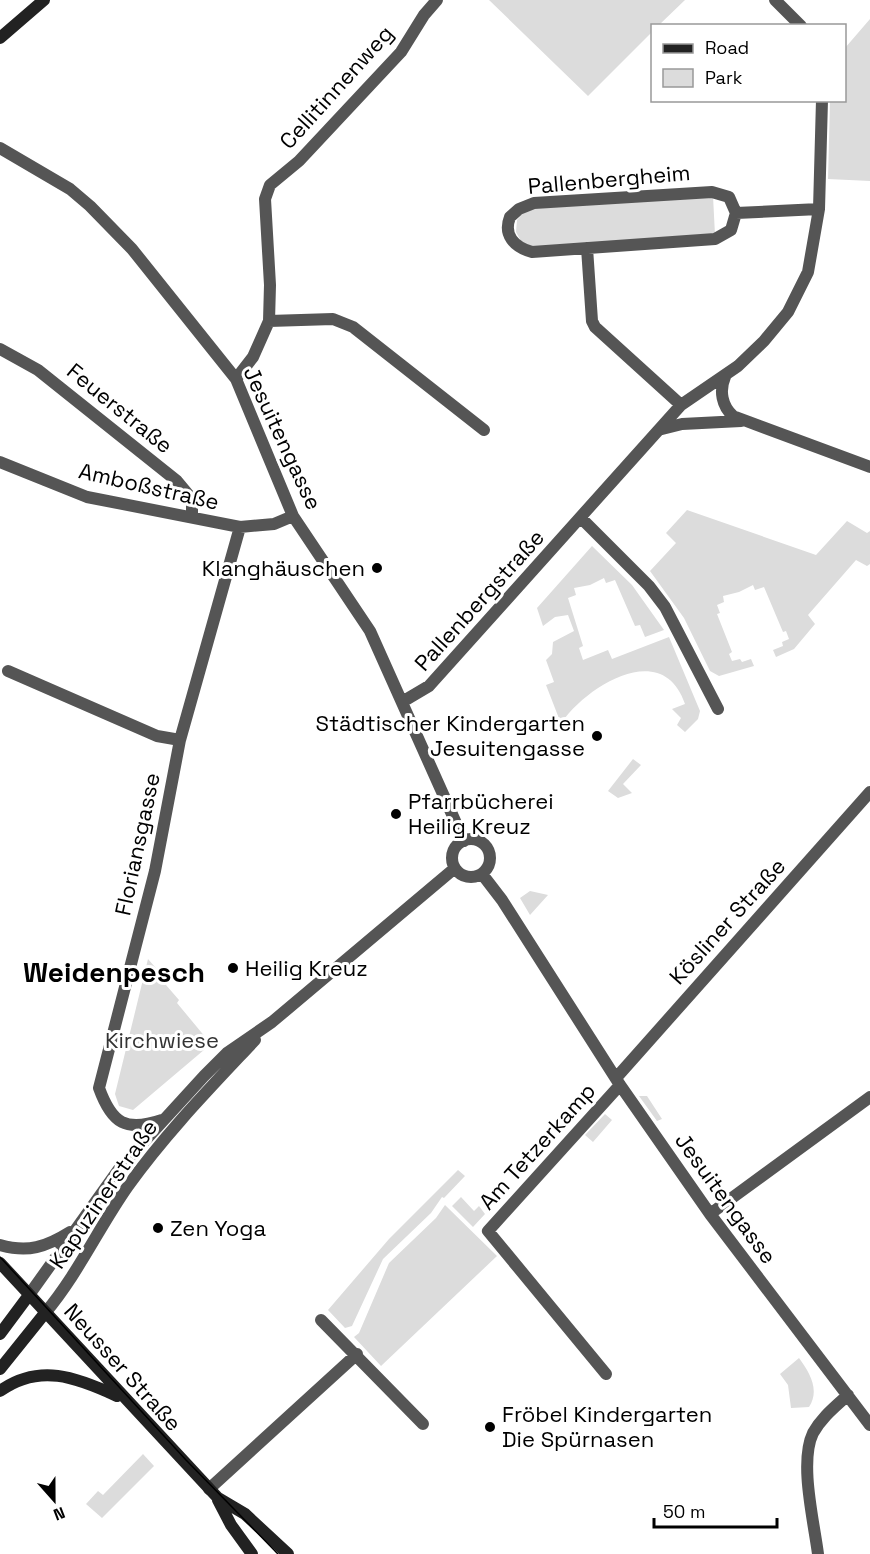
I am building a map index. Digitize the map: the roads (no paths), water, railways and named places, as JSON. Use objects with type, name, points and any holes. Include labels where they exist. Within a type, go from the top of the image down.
[{"type":"main road","points":[[0,38],[44,0]]},
{"type":"main road","name":"Neusser Straße","points":[[0,1263],[213,1494],[231,1526],[252,1554]]},
{"type":"main road","points":[[0,1334],[29,1295]]},
{"type":"main road","points":[[0,1369],[45,1313]]},
{"type":"main road","points":[[0,1391],[24,1378],[53,1374],[78,1379],[123,1398]]},
{"type":"main road","name":"Neusser Straße","points":[[213,1494],[245,1514],[288,1554]]},
{"type":"street","name":"Cellitinnenweg","points":[[269,321],[270,285],[265,200],[270,185],[299,160],[401,52],[424,15],[437,0]]},
{"type":"street","points":[[775,0],[799,24]]},
{"type":"street","name":"Pallenbergstraße","points":[[402,702],[429,686],[662,429],[681,405],[725,377],[764,341],[798,295],[808,272],[819,209],[822,102]]},
{"type":"street","name":"Jesuitengasse","points":[[0,148],[70,189],[90,206],[132,249],[236,379],[293,516],[370,631],[464,841]]},
{"type":"street","name":"Pallenbergheim","points":[[712,192],[729,197],[736,213],[731,230],[715,239],[587,248],[526,250],[510,238],[507,227],[510,217],[519,209],[534,203],[712,192]]},
{"type":"street","points":[[736,213],[819,209]]},
{"type":"street","points":[[587,248],[592,321],[595,327],[681,405]]},
{"type":"street","points":[[236,379],[253,357],[269,321],[333,319],[353,327],[484,430]]},
{"type":"street","name":"Feuerstraße","points":[[0,349],[38,370],[177,481],[192,499],[192,517]]},
{"type":"street","points":[[725,377],[721,392],[725,405],[728,412],[741,421],[870,467]]},
{"type":"street","points":[[662,429],[693,423],[741,421]]},
{"type":"street","name":"Amboßstraße","points":[[0,462],[87,497],[240,527],[274,524],[293,516]]},
{"type":"street","points":[[581,518],[649,586],[664,607],[718,710]]},
{"type":"street","name":"Floriansgasse","points":[[162,1120],[138,1127],[121,1122],[104,1103],[99,1088],[155,871],[180,740],[240,527]]},
{"type":"street","points":[[8,672],[157,736],[180,740]]},
{"type":"street","name":"Kösliner Straße","points":[[618,1082],[870,792]]},
{"type":"street","points":[[464,841],[479,841],[488,849],[490,863],[482,874],[467,877],[455,868],[453,855],[459,844],[464,841]]},
{"type":"street","name":"Kapuzinerstraße","points":[[29,1295],[73,1230],[133,1151],[227,1053],[272,1022],[455,868]]},
{"type":"street","name":"Jesuitengasse","points":[[482,874],[502,900],[618,1082],[710,1214],[870,1425]]},
{"type":"street","name":"Kapuzinerstraße","points":[[45,1313],[61,1294],[127,1188],[153,1152],[212,1084],[272,1022]]},
{"type":"street","name":"Am Tetzerkamp","points":[[606,1374],[488,1231],[618,1082]]},
{"type":"street","points":[[710,1214],[870,1097]]},
{"type":"street","name":"Kapuzinerstraße","points":[[0,1245],[14,1249],[35,1249],[73,1230]]},
{"type":"street","points":[[321,1320],[357,1354],[423,1424]]},
{"type":"street","points":[[213,1494],[357,1354]]},
{"type":"street","points":[[818,1554],[808,1478],[809,1443],[822,1419],[848,1395]]},
{"type":"tram line","points":[[0,1257],[186,1460],[278,1554]]},
{"type":"place","name":"Klanghäuschen","points":[[377,568]]},
{"type":"place","name":"Städtischer Kindergarten Jesuitengasse","points":[[597,736]]},
{"type":"place","name":"Pfarrbücherei Heilig Kreuz","points":[[396,814]]},
{"type":"place","name":"Heilig Kreuz","points":[[233,968]]},
{"type":"place","name":"Zen Yoga","points":[[158,1228]]},
{"type":"place","name":"Fröbel Kindergarten Die Spürnasen","points":[[490,1427]]},
{"type":"district","name":"Weidenpesch","points":[[114,972]]},
{"type":"park label","name":"Kirchwiese","points":[[162,1040]]}]
